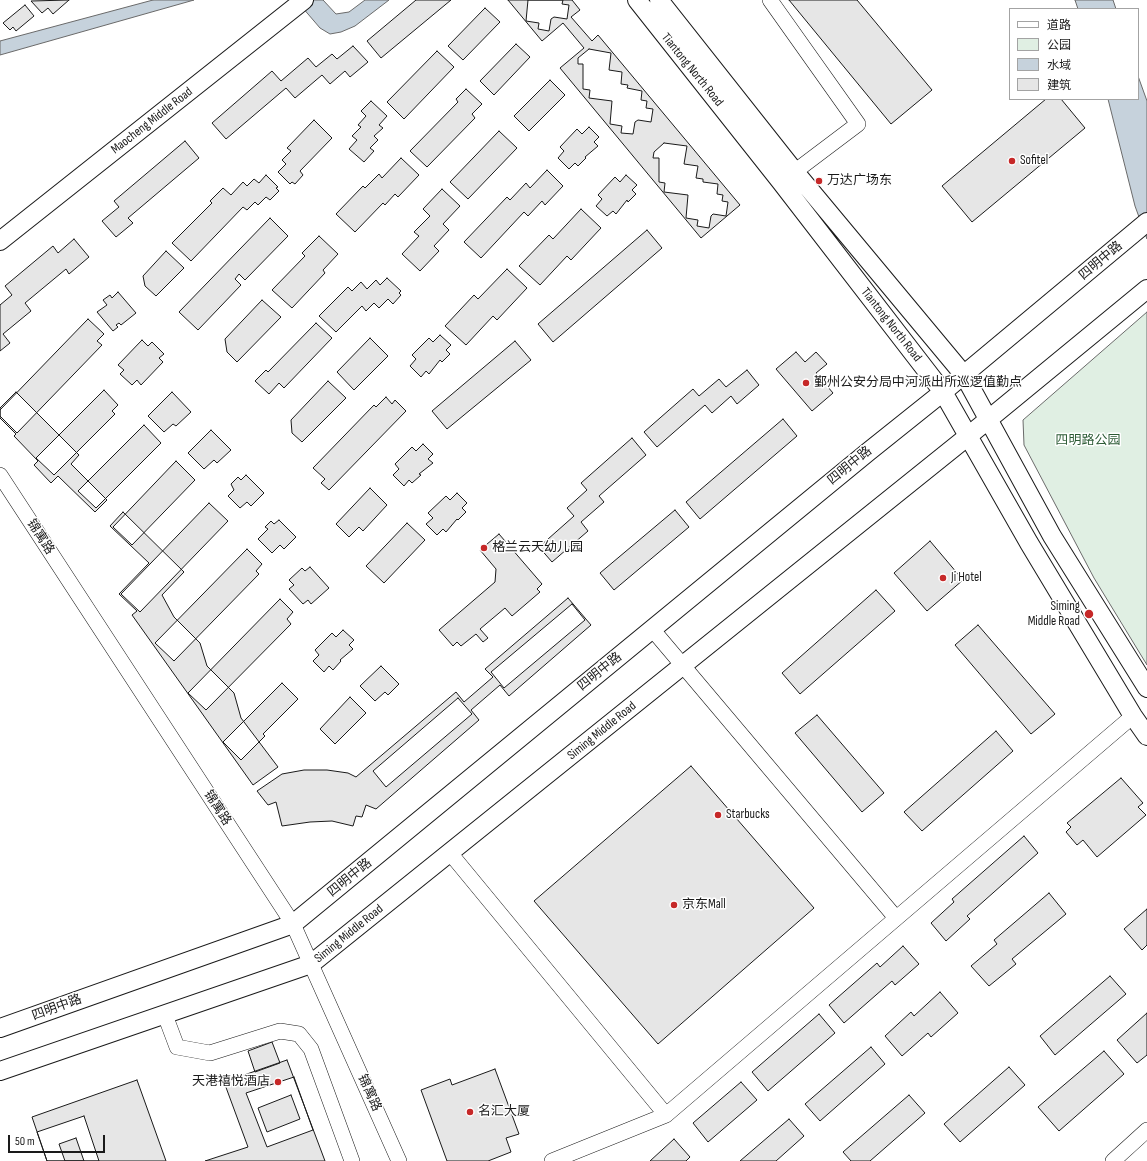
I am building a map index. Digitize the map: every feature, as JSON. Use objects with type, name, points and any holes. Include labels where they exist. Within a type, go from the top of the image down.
[{"type":"main road","name":"Maocheng Middle Road","points":[[0,241],[304,0]]},
{"type":"main road","name":"Tiantong North Road","points":[[636,0],[788,177],[943,392],[967,437],[1029,544],[1133,716],[1147,736]]},
{"type":"main road","points":[[659,0],[788,177],[964,375],[1052,536],[1147,688]]},
{"type":"main road","name":"四明中路","points":[[0,1028],[293,924],[964,375],[1147,222]]},
{"type":"main road","name":"Siming Middle Road","points":[[0,1072],[311,964],[989,420],[1146,290]]},
{"type":"street","points":[[770,0],[858,124],[788,177]]},
{"type":"street","name":"锦寓路","points":[[0,475],[293,924],[399,1161]]},
{"type":"street","points":[[652,629],[896,918]]},
{"type":"street","points":[[552,1161],[666,1115],[1133,716]]},
{"type":"street","points":[[450,853],[666,1115]]},
{"type":"street","points":[[165,1014],[177,1047],[210,1053],[280,1031],[299,1034],[311,1049],[352,1161]]},
{"type":"street","points":[[1118,1156],[1147,1130]]},
{"type":"green space","name":"四明路公园","points":[[1147,312],[1147,665],[1094,578],[1024,445],[1023,420]]},
{"type":"water","points":[[153,0],[194,0],[0,55],[0,41]]},
{"type":"water","points":[[296,0],[323,0],[336,14],[349,12],[365,0],[389,0],[355,26],[341,32],[330,34],[320,28]]},
{"type":"water","points":[[1075,0],[1113,0],[1116,8],[1078,8]]},
{"type":"water","points":[[1139,79],[1147,101],[1147,239],[1135,206],[1108,100],[1139,100]]},
{"type":"building","points":[[69,0],[53,14],[48,8],[42,13],[31,1]]},
{"type":"building","points":[[416,0],[451,0],[381,58],[367,41]]},
{"type":"building","points":[[508,0],[572,0],[580,10],[571,17],[592,41],[598,35],[740,205],[701,238],[560,68],[584,48],[563,23],[542,41]]},
{"type":"building","points":[[528,0],[563,0],[562,4],[569,5],[567,19],[554,17],[551,19],[549,31],[538,29],[539,23],[526,21]]},
{"type":"building","points":[[789,0],[857,0],[932,90],[891,124]]},
{"type":"building","points":[[25,5],[34,16],[16,31],[13,27],[10,30],[3,23]]},
{"type":"building","points":[[485,8],[500,22],[463,60],[448,46]]},
{"type":"building","points":[[516,44],[530,57],[494,95],[480,81]]},
{"type":"building","points":[[353,46],[368,62],[350,77],[345,71],[330,84],[322,75],[295,98],[286,88],[226,139],[212,123],[272,71],[281,81],[308,58],[316,67],[332,54],[337,59]]},
{"type":"building","points":[[589,49],[611,53],[609,70],[622,72],[621,84],[628,85],[627,88],[642,91],[641,100],[647,101],[646,108],[653,109],[651,122],[638,120],[635,122],[633,134],[621,133],[622,126],[610,124],[612,101],[589,98],[590,90],[583,89],[583,64],[578,64],[578,58]]},
{"type":"building","points":[[437,51],[454,67],[404,119],[387,102]]},
{"type":"building","points":[[550,80],[565,95],[529,131],[514,116]]},
{"type":"building","points":[[466,89],[482,104],[472,114],[475,118],[427,167],[410,151],[458,102],[456,99]]},
{"type":"building","points":[[1045,100],[1062,100],[1085,128],[972,222],[942,186]]},
{"type":"building","points":[[371,101],[387,116],[379,125],[383,128],[374,136],[378,140],[370,148],[374,151],[364,162],[349,149],[357,140],[352,136],[361,127],[358,125],[366,116],[361,111]]},
{"type":"building","points":[[314,120],[332,138],[300,171],[303,175],[295,184],[292,182],[290,184],[278,172],[286,164],[282,160],[291,151],[287,148]]},
{"type":"building","points":[[589,127],[599,137],[594,142],[598,146],[585,157],[586,158],[578,166],[575,163],[569,169],[558,158],[564,151],[560,147],[577,129],[582,134]]},
{"type":"building","points":[[499,131],[517,148],[468,199],[450,182]]},
{"type":"building","points":[[185,141],[199,158],[128,218],[133,223],[116,237],[102,221],[119,207],[114,201]]},
{"type":"building","points":[[664,143],[687,146],[684,164],[698,166],[696,178],[703,179],[703,182],[718,184],[717,194],[723,195],[722,201],[728,202],[726,216],[713,214],[711,216],[709,228],[697,226],[698,220],[686,218],[688,195],[664,192],[665,183],[659,182],[659,158],[653,158],[654,152]]},
{"type":"building","points":[[401,158],[419,175],[398,197],[395,194],[385,205],[383,203],[355,232],[336,214],[363,186],[365,188],[379,174],[382,178]]},
{"type":"building","points":[[547,170],[563,186],[545,205],[542,201],[528,216],[524,212],[481,258],[464,242],[507,197],[510,200],[526,183],[530,188]]},
{"type":"building","points":[[266,175],[278,187],[276,188],[279,191],[270,200],[266,197],[258,205],[255,202],[247,210],[243,207],[191,261],[172,243],[212,203],[210,201],[223,188],[231,195],[243,182],[247,186],[254,179],[259,183]]},
{"type":"building","points":[[626,175],[637,185],[632,190],[636,194],[628,202],[627,200],[616,214],[613,211],[607,216],[596,206],[602,199],[598,195],[615,177],[620,182]]},
{"type":"building","points":[[442,189],[460,206],[443,224],[449,230],[434,246],[439,251],[420,271],[402,254],[419,236],[414,232],[430,216],[423,209]]},
{"type":"building","points":[[581,209],[601,228],[571,260],[567,256],[540,285],[519,266],[549,235],[553,239]]},
{"type":"building","points":[[270,218],[288,236],[245,280],[239,274],[235,279],[241,285],[198,330],[179,312]]},
{"type":"building","points":[[647,230],[662,248],[553,342],[538,324]]},
{"type":"building","points":[[319,236],[338,254],[323,270],[325,273],[292,308],[272,290],[305,256],[302,253]]},
{"type":"building","points":[[74,239],[89,257],[69,274],[66,269],[25,303],[31,311],[3,334],[10,343],[0,351],[0,305],[12,295],[5,286],[53,246],[58,253]]},
{"type":"building","points":[[166,251],[184,268],[156,296],[145,286],[143,276]]},
{"type":"building","points":[[507,269],[527,288],[497,320],[493,316],[466,345],[445,326],[474,295],[478,299]]},
{"type":"building","points":[[387,278],[401,291],[399,293],[401,295],[393,304],[388,299],[379,308],[374,303],[366,311],[362,306],[336,332],[319,316],[348,287],[352,291],[361,282],[367,289],[376,280],[380,285]]},
{"type":"building","points":[[118,292],[136,313],[121,325],[119,323],[116,325],[118,327],[113,331],[97,312],[107,305],[103,300],[110,295],[112,298]]},
{"type":"building","points":[[262,300],[281,317],[237,362],[227,352],[225,339]]},
{"type":"building","points":[[88,319],[104,334],[97,341],[102,345],[17,433],[0,416],[0,410]]},
{"type":"building","points":[[316,323],[332,338],[284,388],[279,383],[269,394],[255,381],[266,370],[268,372]]},
{"type":"building","points":[[440,335],[451,345],[446,350],[450,354],[442,362],[440,360],[429,374],[426,371],[421,377],[410,366],[416,359],[412,355],[429,338],[433,342]]},
{"type":"building","points":[[370,338],[388,356],[354,390],[337,372]]},
{"type":"building","points":[[142,340],[148,346],[152,342],[164,354],[159,358],[163,362],[141,385],[137,380],[132,385],[120,374],[124,370],[118,365]]},
{"type":"building","points":[[515,341],[531,360],[447,429],[432,411]]},
{"type":"building","name":"鄞州公安分局中河派出所巡逻值勤点","points":[[796,352],[805,362],[816,352],[827,364],[816,373],[833,393],[812,411],[776,369]]},
{"type":"building","points":[[747,370],[759,385],[737,404],[731,396],[712,413],[705,405],[657,447],[644,432],[693,389],[699,396],[719,379],[726,387]]},
{"type":"building","points":[[328,381],[346,398],[302,442],[292,433],[291,420]]},
{"type":"building","points":[[104,390],[118,405],[112,411],[115,414],[54,475],[36,458]]},
{"type":"building","points":[[16,392],[79,455],[71,464],[107,500],[95,512],[58,476],[51,483],[34,465],[38,461],[14,436],[16,434],[0,418],[0,408]]},
{"type":"building","points":[[172,392],[191,412],[176,426],[173,424],[164,432],[148,416]]},
{"type":"building","points":[[386,397],[392,404],[395,400],[406,411],[329,490],[321,483],[325,479],[313,468],[374,405],[376,407]]},
{"type":"building","points":[[783,419],[797,436],[700,519],[686,502]]},
{"type":"building","points":[[144,425],[161,443],[96,508],[78,491]]},
{"type":"building","points":[[211,430],[231,450],[217,463],[214,460],[204,469],[188,453]]},
{"type":"building","points":[[632,438],[646,455],[599,496],[604,502],[581,522],[588,531],[552,562],[539,547],[574,516],[567,508],[587,490],[581,483]]},
{"type":"building","points":[[423,444],[433,454],[428,459],[433,463],[419,474],[421,475],[412,483],[409,480],[404,486],[393,475],[399,469],[395,464],[412,447],[416,451]]},
{"type":"building","points":[[176,461],[195,480],[132,545],[113,527]]},
{"type":"building","points":[[246,475],[264,493],[251,506],[247,502],[240,508],[228,496],[234,490],[231,484],[238,477],[241,480]]},
{"type":"building","points":[[370,488],[387,505],[363,531],[359,527],[349,537],[336,524]]},
{"type":"building","points":[[457,493],[467,503],[462,508],[466,512],[458,520],[457,519],[446,532],[443,529],[437,535],[426,524],[433,518],[428,513],[446,496],[450,500]]},
{"type":"building","points":[[209,503],[228,521],[140,612],[121,594]]},
{"type":"building","points":[[675,510],[689,527],[614,590],[600,573]]},
{"type":"building","points":[[123,512],[184,572],[162,595],[174,617],[200,643],[207,666],[234,693],[241,718],[278,767],[253,785],[132,615],[137,611],[119,594],[149,563],[110,526]]},
{"type":"building","points":[[279,520],[296,537],[284,549],[280,545],[272,553],[258,539],[268,529],[265,527],[271,521],[274,524]]},
{"type":"building","points":[[407,523],[425,540],[384,583],[366,566]]},
{"type":"building","points":[[499,534],[542,584],[537,589],[540,592],[512,616],[505,608],[480,629],[488,638],[483,642],[476,634],[461,646],[457,642],[453,646],[439,630],[495,582],[496,569],[480,550]]},
{"type":"building","points":[[930,541],[963,580],[927,611],[894,573]]},
{"type":"building","points":[[247,549],[262,564],[256,571],[259,574],[174,661],[155,643]]},
{"type":"building","points":[[310,567],[329,588],[311,604],[308,600],[303,604],[289,589],[294,585],[289,580],[302,568],[305,571]]},
{"type":"building","points":[[876,590],[895,611],[800,694],[782,673]]},
{"type":"building","points":[[568,598],[591,625],[509,696],[500,685],[471,710],[479,720],[376,809],[366,805],[362,817],[356,816],[353,826],[332,821],[282,826],[276,802],[268,805],[257,791],[282,774],[304,770],[327,770],[348,773],[356,777],[456,692],[464,702],[493,677],[485,669]]},
{"type":"building","points":[[280,599],[293,612],[287,619],[291,624],[206,710],[188,693]]},
{"type":"building","points":[[572,604],[585,620],[504,688],[491,672]]},
{"type":"building","points":[[978,625],[1055,714],[1031,734],[955,645]]},
{"type":"building","points":[[343,630],[354,640],[349,645],[353,649],[340,660],[341,661],[333,670],[329,666],[324,672],[313,661],[319,655],[315,650],[332,633],[336,637]]},
{"type":"building","points":[[381,666],[399,684],[388,695],[385,692],[375,701],[360,686]]},
{"type":"building","points":[[282,683],[298,699],[263,734],[265,736],[241,760],[223,742]]},
{"type":"building","points":[[350,697],[366,713],[335,744],[320,729]]},
{"type":"building","points":[[458,698],[472,714],[386,787],[373,771]]},
{"type":"building","points":[[817,715],[884,793],[862,812],[795,733]]},
{"type":"building","points":[[996,731],[1013,751],[922,831],[904,812]]},
{"type":"building","name":"京东Mall","points":[[691,766],[814,908],[658,1044],[534,901]]},
{"type":"building","points":[[1121,778],[1143,803],[1138,807],[1146,815],[1097,857],[1083,840],[1077,845],[1066,832],[1071,827],[1067,823]]},
{"type":"building","points":[[1024,836],[1038,853],[967,916],[970,919],[946,941],[931,923],[954,902],[952,899]]},
{"type":"building","points":[[1049,893],[1066,914],[1012,959],[1016,964],[989,986],[971,966],[997,944],[994,940]]},
{"type":"building","points":[[1147,909],[1147,945],[1142,950],[1124,929]]},
{"type":"building","points":[[903,946],[919,964],[895,985],[892,981],[844,1023],[829,1005],[877,963],[880,967]]},
{"type":"building","points":[[1110,976],[1126,994],[1055,1055],[1040,1036]]},
{"type":"building","points":[[940,992],[958,1013],[931,1037],[928,1033],[902,1056],[885,1036],[911,1012],[914,1016]]},
{"type":"building","points":[[1147,1013],[1147,1055],[1137,1063],[1117,1040]]},
{"type":"building","points":[[819,1014],[835,1033],[768,1091],[752,1072]]},
{"type":"building","points":[[272,1042],[280,1063],[255,1072],[248,1051]]},
{"type":"building","points":[[871,1047],[885,1064],[820,1121],[805,1104]]},
{"type":"building","points":[[1104,1051],[1124,1074],[1059,1131],[1038,1107]]},
{"type":"building","points":[[287,1060],[325,1161],[205,1161],[248,1147],[224,1082]]},
{"type":"building","points":[[1009,1067],[1025,1085],[960,1142],[944,1124]]},
{"type":"building","name":"名汇大厦","points":[[495,1069],[519,1134],[506,1138],[511,1152],[488,1161],[447,1161],[421,1090],[450,1079],[452,1085]]},
{"type":"building","points":[[294,1077],[313,1130],[267,1147],[246,1093]]},
{"type":"building","points":[[137,1080],[166,1161],[47,1161],[32,1117]]},
{"type":"building","points":[[741,1082],[757,1100],[708,1142],[693,1123]]},
{"type":"building","points":[[291,1095],[300,1119],[267,1132],[258,1108]]},
{"type":"building","points":[[909,1095],[925,1113],[870,1161],[851,1161],[843,1152]]},
{"type":"building","points":[[84,1116],[99,1161],[47,1161],[37,1132]]},
{"type":"building","points":[[789,1119],[804,1136],[776,1161],[740,1161]]},
{"type":"building","points":[[76,1138],[84,1161],[65,1161],[59,1144]]},
{"type":"building","points":[[674,1139],[690,1157],[686,1161],[650,1161]]},
{"type":"place","name":"Sofitel","points":[[1012,161]]},
{"type":"place","name":"万达广场东","points":[[819,181]]},
{"type":"place","name":"鄞州公安分局中河派出所巡逻值勤点","points":[[806,383]]},
{"type":"place","name":"格兰云天幼儿园","points":[[484,548]]},
{"type":"place","name":"Ji Hotel","points":[[943,578]]},
{"type":"place","name":"Siming Middle Road","points":[[1089,614]]},
{"type":"place","name":"Starbucks","points":[[718,815]]},
{"type":"place","name":"京东Mall","points":[[674,905]]},
{"type":"place","name":"天港禧悦酒店","points":[[278,1082]]},
{"type":"place","name":"名汇大厦","points":[[470,1112]]}]
